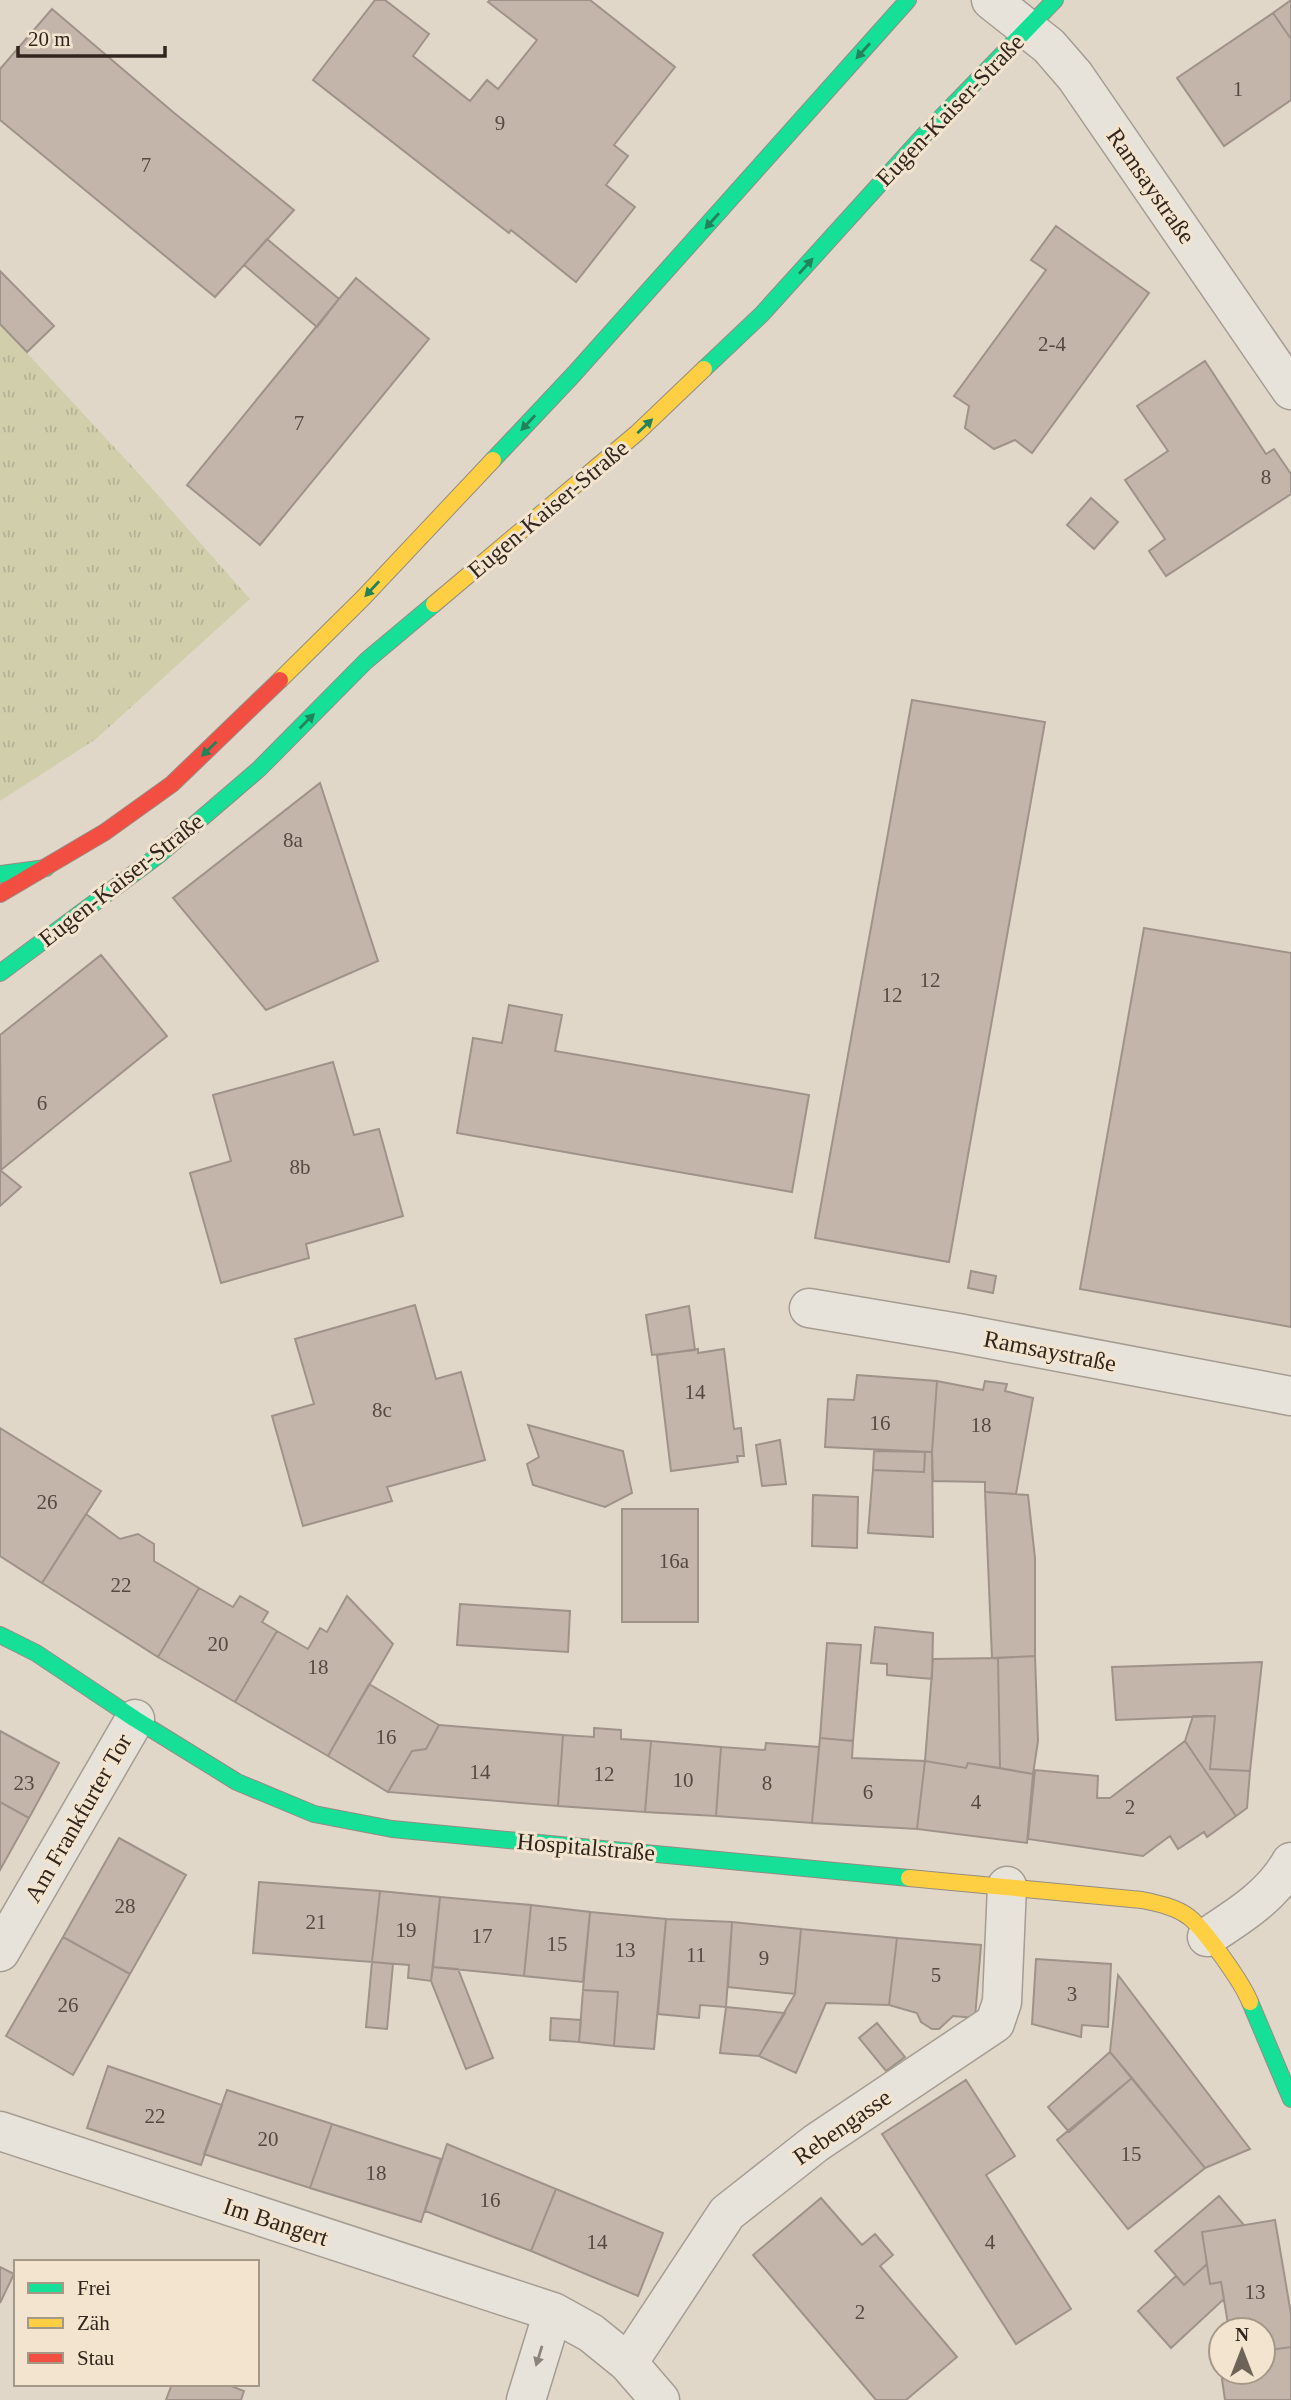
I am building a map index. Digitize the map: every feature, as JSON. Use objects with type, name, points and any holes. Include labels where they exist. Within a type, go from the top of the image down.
[{"type":"main road","name":"Eugen-Kaiser-Straße","points":[[0,894],[105,832],[172,784],[363,598],[574,374],[908,0]]},
{"type":"main road","name":"Eugen-Kaiser-Straße","points":[[0,973],[160,854],[259,769],[366,661],[637,433],[762,314],[923,135],[1055,0]]},
{"type":"main road","points":[[0,874],[46,868]]},
{"type":"main road","name":"Hospitalstraße","points":[[0,1635],[36,1653],[135,1720],[237,1782],[314,1814],[392,1829],[1142,1899],[1162,1904],[1188,1916],[1207,1937],[1248,1996],[1291,2099]]},
{"type":"street","name":"Ramsaystraße","points":[[991,0],[1049,46],[1075,76],[1291,390]]},
{"type":"street","name":"Ramsaystraße","points":[[809,1308],[958,1333],[1291,1396]]},
{"type":"street","name":"Am Frankfurter Tor","points":[[0,1952],[135,1720]]},
{"type":"street","points":[[1207,1937],[1251,1908],[1284,1875],[1291,1862]]},
{"type":"street","name":"Rebengasse","points":[[628,2363],[727,2213],[816,2143],[995,2023],[1002,2002],[1007,1886]]},
{"type":"street","points":[[1251,1908],[1291,1910]]},
{"type":"street","name":"Im Bangert","points":[[0,2131],[553,2312],[591,2333],[628,2363],[660,2400]]},
{"type":"street","points":[[526,2400],[553,2312]]},
{"type":"green space","points":[[0,324],[250,599],[96,739],[0,801]]},
{"type":"building","points":[[375,0],[385,0],[429,34],[413,56],[470,101],[487,80],[498,89],[537,40],[488,2],[490,0],[590,0],[675,67],[614,145],[628,156],[606,185],[635,207],[576,282],[313,80]]},
{"type":"building","points":[[1291,0],[1291,39],[1273,13]]},
{"type":"building","points":[[52,9],[294,210],[215,297],[0,120],[0,69]]},
{"type":"building","points":[[1273,13],[1291,39],[1291,100],[1224,146],[1177,78]]},
{"type":"building","points":[[1056,226],[1149,293],[1032,453],[1015,440],[994,449],[965,428],[969,406],[954,396],[1046,270],[1031,260]]},
{"type":"building","points":[[267,239],[339,299],[317,327],[244,265]]},
{"type":"building","points":[[0,271],[54,326],[27,352],[0,324]]},
{"type":"building","points":[[356,278],[429,339],[260,545],[187,485]]},
{"type":"building","points":[[1205,361],[1266,454],[1274,449],[1291,474],[1291,494],[1166,576],[1149,551],[1165,539],[1125,480],[1168,451],[1137,406]]},
{"type":"building","points":[[1091,498],[1118,522],[1094,549],[1067,525]]},
{"type":"building","points":[[912,700],[1045,722],[949,1262],[815,1238]]},
{"type":"building","points":[[320,783],[378,961],[266,1010],[173,898]]},
{"type":"building","points":[[1144,928],[1291,953],[1291,1327],[1080,1289]]},
{"type":"building","points":[[101,955],[167,1036],[1,1170],[0,1035]]},
{"type":"building","points":[[509,1005],[562,1015],[555,1051],[809,1095],[792,1192],[457,1133],[473,1038],[502,1043]]},
{"type":"building","points":[[333,1062],[354,1135],[379,1129],[403,1216],[306,1244],[309,1258],[221,1283],[190,1173],[231,1161],[213,1095]]},
{"type":"building","points":[[0,1170],[21,1187],[0,1206]]},
{"type":"building","points":[[971,1271],[996,1276],[993,1293],[968,1288]]},
{"type":"building","points":[[415,1305],[436,1379],[461,1372],[485,1460],[387,1487],[392,1501],[303,1526],[272,1416],[314,1404],[295,1339]]},
{"type":"building","points":[[689,1306],[695,1350],[652,1355],[646,1315]]},
{"type":"building","points":[[698,1349],[698,1353],[724,1349],[734,1429],[741,1428],[744,1456],[737,1456],[738,1462],[671,1471],[657,1355]]},
{"type":"building","points":[[857,1375],[937,1381],[932,1452],[825,1447],[828,1399],[854,1400]]},
{"type":"building","points":[[937,1381],[983,1390],[985,1381],[1007,1384],[1005,1391],[1033,1398],[1016,1494],[985,1492],[985,1482],[933,1481],[932,1452]]},
{"type":"building","points":[[528,1425],[623,1451],[632,1493],[605,1507],[533,1485],[527,1464],[539,1457]]},
{"type":"building","points":[[0,1428],[101,1491],[42,1583],[0,1556]]},
{"type":"building","points":[[780,1440],[786,1484],[762,1486],[756,1445]]},
{"type":"building","points":[[874,1451],[925,1452],[924,1472],[873,1470]]},
{"type":"building","points":[[925,1452],[932,1452],[933,1537],[868,1533],[873,1470],[924,1472]]},
{"type":"building","points":[[985,1492],[1028,1495],[1035,1558],[1035,1656],[992,1658]]},
{"type":"building","points":[[813,1495],[858,1497],[857,1548],[812,1546]]},
{"type":"building","points":[[622,1509],[698,1509],[698,1622],[622,1622]]},
{"type":"building","points":[[86,1514],[120,1539],[138,1534],[154,1544],[154,1561],[199,1588],[158,1657],[42,1583]]},
{"type":"building","points":[[199,1588],[233,1607],[240,1596],[268,1612],[262,1622],[277,1631],[235,1702],[158,1657]]},
{"type":"building","points":[[347,1596],[393,1644],[328,1756],[235,1702],[277,1631],[308,1649],[320,1628],[327,1632]]},
{"type":"building","points":[[460,1604],[570,1611],[568,1652],[457,1645]]},
{"type":"building","points":[[875,1627],[933,1633],[932,1679],[887,1675],[887,1664],[871,1663]]},
{"type":"building","points":[[827,1643],[861,1645],[853,1741],[820,1738]]},
{"type":"building","points":[[1035,1656],[1038,1741],[1033,1774],[1000,1768],[998,1658]]},
{"type":"building","points":[[998,1658],[1000,1768],[968,1763],[966,1768],[925,1761],[933,1659]]},
{"type":"building","points":[[1262,1662],[1250,1771],[1210,1769],[1215,1716],[1116,1720],[1112,1667]]},
{"type":"building","points":[[369,1684],[439,1725],[426,1749],[412,1751],[388,1792],[328,1756]]},
{"type":"building","points":[[1193,1716],[1215,1716],[1210,1769],[1250,1771],[1247,1808],[1236,1816],[1185,1741]]},
{"type":"building","points":[[439,1725],[563,1735],[558,1806],[388,1792],[412,1751],[426,1749]]},
{"type":"building","points":[[594,1728],[621,1730],[621,1739],[651,1741],[645,1812],[558,1806],[563,1735],[594,1737]]},
{"type":"building","points":[[0,1731],[59,1763],[29,1818],[0,1802]]},
{"type":"building","points":[[820,1738],[853,1741],[852,1758],[925,1761],[917,1829],[812,1823]]},
{"type":"building","points":[[651,1741],[721,1747],[716,1816],[645,1812]]},
{"type":"building","points":[[1185,1741],[1236,1816],[1207,1837],[1204,1832],[1178,1849],[1170,1836],[1143,1856],[1028,1839],[1035,1770],[1098,1776],[1097,1798],[1110,1798]]},
{"type":"building","points":[[766,1743],[819,1747],[812,1823],[716,1816],[721,1747],[765,1750]]},
{"type":"building","points":[[925,1761],[966,1768],[968,1763],[1033,1774],[1027,1843],[917,1829]]},
{"type":"building","points":[[0,1802],[29,1818],[0,1870]]},
{"type":"building","points":[[119,1838],[186,1875],[130,1974],[63,1937]]},
{"type":"building","points":[[259,1882],[380,1891],[372,1962],[253,1953]]},
{"type":"building","points":[[380,1891],[440,1897],[431,1981],[408,1978],[409,1965],[372,1962]]},
{"type":"building","points":[[440,1897],[531,1905],[524,1976],[433,1967]]},
{"type":"building","points":[[531,1905],[590,1912],[583,1982],[524,1976]]},
{"type":"building","points":[[590,1912],[666,1919],[654,2049],[614,2046],[618,1992],[583,1990]]},
{"type":"building","points":[[666,1919],[732,1922],[726,2007],[700,2005],[699,2018],[658,2014]]},
{"type":"building","points":[[732,1922],[801,1929],[795,1994],[728,1987]]},
{"type":"building","points":[[801,1929],[897,1938],[889,2005],[826,2003],[796,2073],[759,2056],[795,1994]]},
{"type":"building","points":[[63,1937],[130,1974],[73,2075],[6,2036]]},
{"type":"building","points":[[897,1938],[981,1945],[975,2018],[953,2016],[939,2029],[932,2029],[921,2022],[917,2013],[889,2005]]},
{"type":"building","points":[[1036,1959],[1111,1964],[1108,2027],[1082,2025],[1081,2037],[1032,2024]]},
{"type":"building","points":[[372,1962],[393,1964],[387,2029],[366,2027]]},
{"type":"building","points":[[433,1967],[458,1969],[493,2058],[466,2069],[431,1981]]},
{"type":"building","points":[[1118,1975],[1250,2149],[1205,2168],[1110,2052]]},
{"type":"building","points":[[583,1990],[618,1992],[614,2046],[579,2042]]},
{"type":"building","points":[[726,2007],[785,2013],[759,2056],[720,2053]]},
{"type":"building","points":[[551,2018],[581,2020],[579,2042],[550,2040]]},
{"type":"building","points":[[877,2023],[905,2057],[886,2071],[859,2038]]},
{"type":"building","points":[[1110,2052],[1132,2078],[1069,2132],[1048,2107]]},
{"type":"building","points":[[108,2066],[222,2105],[201,2165],[87,2128]]},
{"type":"building","points":[[1132,2078],[1205,2168],[1128,2229],[1057,2140]]},
{"type":"building","points":[[966,2080],[1015,2156],[986,2175],[1071,2309],[1016,2344],[882,2134]]},
{"type":"building","points":[[227,2090],[332,2124],[310,2188],[204,2154]]},
{"type":"building","points":[[332,2124],[441,2159],[421,2222],[310,2188]]},
{"type":"building","points":[[447,2144],[556,2189],[531,2251],[425,2211]]},
{"type":"building","points":[[556,2189],[663,2233],[638,2296],[531,2251]]},
{"type":"building","points":[[1219,2196],[1244,2225],[1202,2232],[1207,2264],[1184,2285],[1155,2251]]},
{"type":"building","points":[[821,2198],[862,2245],[875,2234],[893,2255],[880,2266],[957,2357],[906,2400],[876,2400],[753,2255]]},
{"type":"building","points":[[1275,2220],[1291,2314],[1291,2347],[1277,2349],[1277,2316],[1227,2316],[1221,2282],[1210,2284],[1202,2232]]},
{"type":"building","points":[[1207,2264],[1210,2284],[1221,2282],[1224,2299],[1171,2348],[1138,2311],[1176,2276],[1184,2285]]},
{"type":"building","points":[[0,2267],[14,2274],[0,2303]]},
{"type":"building","points":[[1291,2347],[1291,2400],[1225,2400],[1223,2386],[1277,2386],[1277,2349]]},
{"type":"building","points":[[171,2386],[231,2386],[244,2391],[241,2400],[166,2400]]},
{"type":"traffic: fast","points":[[493,460],[574,374],[908,0]]},
{"type":"traffic: fast","points":[[704,369],[762,314],[924,135],[1055,0]]},
{"type":"traffic: fast","points":[[0,973],[160,854],[259,769],[366,661],[434,604]]},
{"type":"traffic: fast","points":[[0,874],[46,868]]},
{"type":"traffic: fast","points":[[0,1635],[36,1653],[237,1782],[314,1814],[392,1829],[909,1878]]},
{"type":"traffic: fast","points":[[1250,2002],[1291,2099]]},
{"type":"traffic: slow","points":[[434,604],[637,433],[704,369]]},
{"type":"traffic: slow","points":[[280,680],[363,598],[493,460]]},
{"type":"traffic: slow","points":[[909,1878],[1142,1900],[1172,1908],[1189,1917],[1204,1933],[1250,2002]]},
{"type":"traffic: jam","points":[[0,894],[105,832],[172,784],[280,680]]}]
